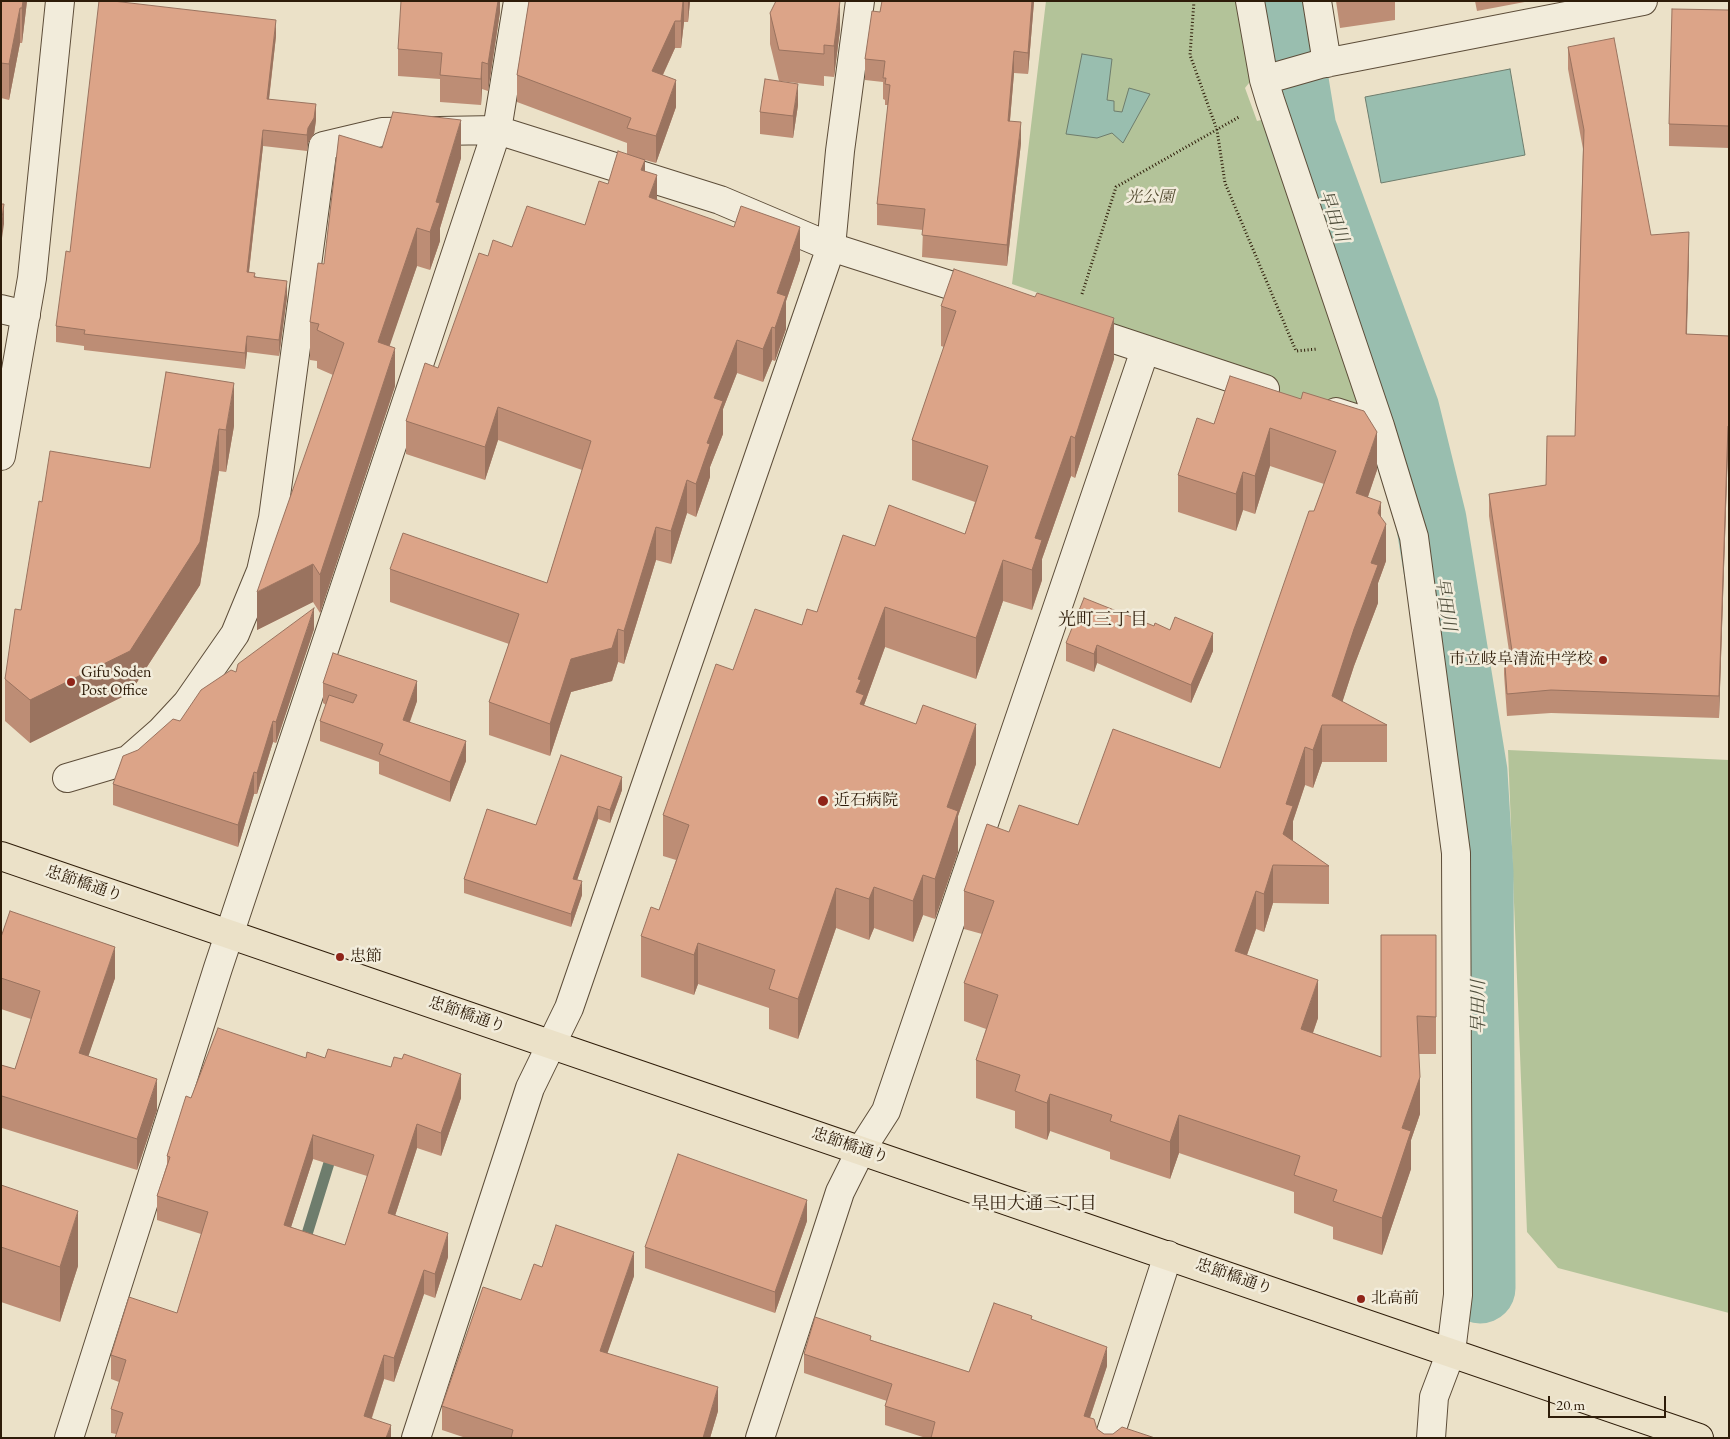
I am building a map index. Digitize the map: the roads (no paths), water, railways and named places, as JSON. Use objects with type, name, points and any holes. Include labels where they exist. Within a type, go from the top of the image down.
[{"type":"main road","name":"忠節橋通り","points":[[1,856],[1699,1438]]},
{"type":"street","points":[[1,456],[13,312],[32,278],[60,1]]},
{"type":"street","points":[[69,1438],[230,934],[497,130],[518,1]]},
{"type":"street","points":[[416,1438],[530,1088],[569,1008],[831,247],[840,151],[860,1]]},
{"type":"street","points":[[1250,1],[1270,85],[1414,537],[1456,853],[1458,1295],[1452,1352],[1434,1397],[1431,1438]]},
{"type":"street","points":[[1317,1],[1323,64]]},
{"type":"street","points":[[1270,85],[1323,64],[1625,3]]},
{"type":"street","points":[[67,778],[128,760],[161,731],[186,703],[235,634],[261,571],[273,518],[323,146],[382,132],[497,130],[720,200],[831,247],[1007,304]]},
{"type":"street","points":[[1063,322],[1286,396]]},
{"type":"street","points":[[760,1438],[840,1192],[861,1150],[886,1111],[1145,350]]},
{"type":"street","points":[[1314,405],[1380,426]]},
{"type":"street","points":[[1109,1438],[1168,1255]]},
{"type":"waterway","name":"早田川","points":[[1280,1],[1301,129],[1404,410],[1431,520],[1472,772],[1478,873],[1480,1288]]},
{"type":"waterway","points":[[303,1247],[333,1150]]},
{"type":"place","name":"市立岐阜清流中学校","points":[[1603,660]]},
{"type":"place","name":"Gifu Soden Post Office","points":[[71,682]]},
{"type":"place","name":"近石病院","points":[[823,801]]},
{"type":"place","name":"忠節","points":[[340,957]]},
{"type":"place","name":"北高前","points":[[1361,1299]]},
{"type":"district","name":"光町三丁目","points":[[1103,620]]},
{"type":"district","name":"早田大通二丁目","points":[[1034,1204]]},
{"type":"park label","name":"光公園","points":[[1150,198]]}]
